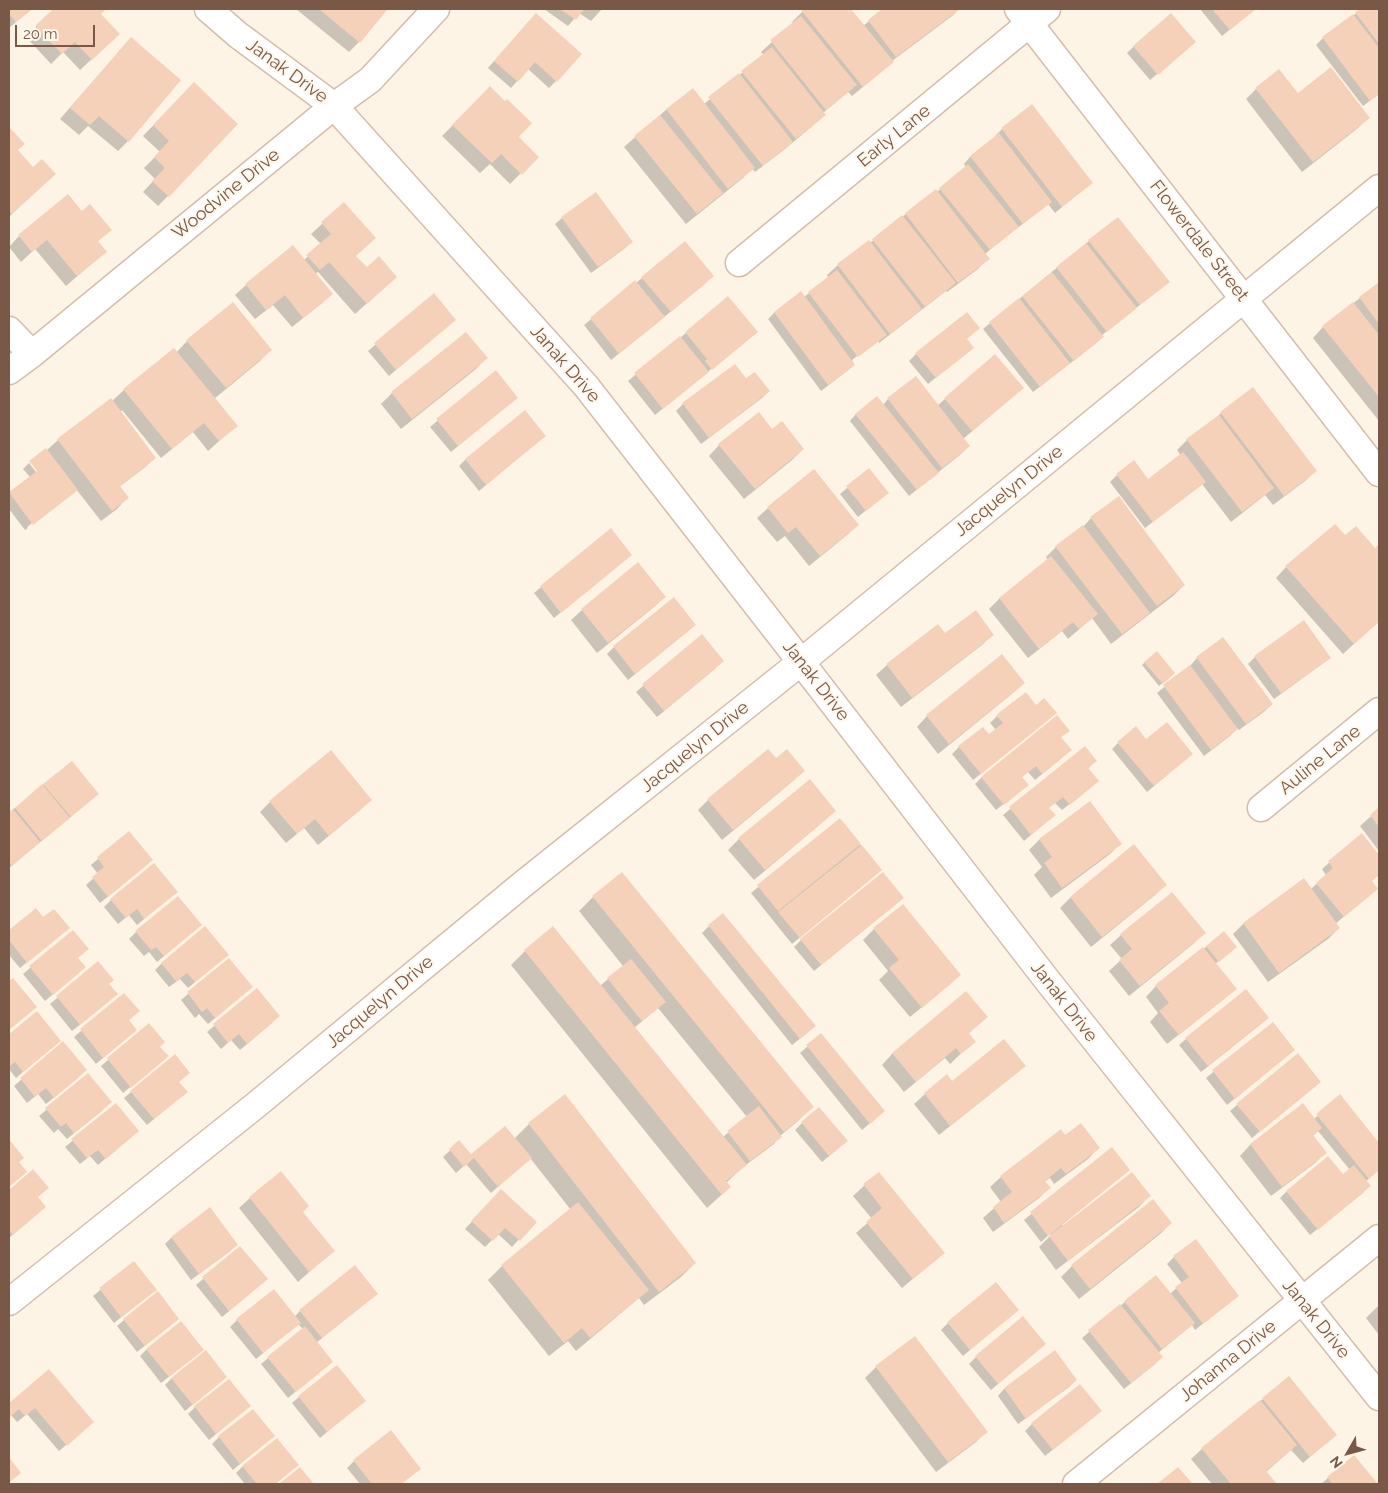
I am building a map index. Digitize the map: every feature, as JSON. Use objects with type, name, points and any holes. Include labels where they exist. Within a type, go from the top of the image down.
[{"type":"street","name":"Janak Drive","points":[[208,9],[238,35],[334,106],[586,386],[1047,980],[1379,1398]]},
{"type":"street","name":"Woodvine Drive","points":[[9,371],[334,106],[370,80],[436,9]]},
{"type":"street","name":"Early Lane","points":[[739,263],[1032,14]]},
{"type":"street","name":"Flowerdale Street","points":[[1032,14],[1244,298],[1379,474]]},
{"type":"street","name":"Jacquelyn Drive","points":[[9,1302],[801,662],[1379,188]]},
{"type":"street","points":[[9,330],[32,354]]},
{"type":"street","name":"Auline Lane","points":[[1261,808],[1379,711]]},
{"type":"street","name":"Johanna Drive","points":[[1076,1484],[1379,1238]]},
{"type":"building","points":[[9,9],[32,9],[16,22],[9,14]]},
{"type":"building","points":[[53,9],[106,9],[101,14],[120,34],[92,60],[75,42],[62,54],[35,26]]},
{"type":"building","points":[[319,9],[388,9],[360,43]]},
{"type":"building","points":[[560,9],[584,9],[576,20]]},
{"type":"building","points":[[851,9],[894,62],[863,87],[801,10]]},
{"type":"building","points":[[882,9],[960,9],[896,57],[868,20]]},
{"type":"building","points":[[1212,9],[1256,9],[1230,30]]},
{"type":"building","points":[[1360,9],[1379,9],[1379,44],[1355,12]]},
{"type":"building","points":[[536,13],[582,54],[557,82],[535,62],[518,82],[494,61]]},
{"type":"building","points":[[1171,13],[1196,42],[1158,75],[1133,46]]},
{"type":"building","points":[[1353,14],[1379,48],[1379,94],[1370,101],[1322,37]]},
{"type":"building","points":[[801,16],[857,85],[826,110],[770,40]]},
{"type":"building","points":[[131,37],[181,80],[129,142],[99,116],[90,125],[70,108]]},
{"type":"building","points":[[772,47],[826,115],[796,139],[741,71]]},
{"type":"building","points":[[1331,67],[1370,118],[1313,162],[1255,88],[1279,69],[1298,93]]},
{"type":"building","points":[[739,73],[793,142],[763,166],[708,97]]},
{"type":"building","points":[[194,82],[238,124],[169,197],[152,181],[165,168],[154,157],[169,141],[153,125]]},
{"type":"building","points":[[490,86],[532,123],[519,137],[539,157],[522,175],[501,154],[492,163],[452,125]]},
{"type":"building","points":[[693,88],[755,168],[728,189],[666,109]]},
{"type":"building","points":[[1032,104],[1093,183],[1062,207],[1001,128]]},
{"type":"building","points":[[660,115],[723,193],[697,214],[634,136]]},
{"type":"building","points":[[9,127],[25,144],[18,150],[33,167],[42,159],[56,174],[12,214],[9,211]]},
{"type":"building","points":[[999,133],[1052,202],[1023,224],[970,156]]},
{"type":"building","points":[[968,164],[1019,227],[990,250],[939,188]]},
{"type":"building","points":[[936,189],[990,259],[958,283],[905,213]]},
{"type":"building","points":[[596,192],[633,242],[598,267],[561,217]]},
{"type":"building","points":[[68,194],[82,211],[90,204],[112,230],[98,241],[107,252],[77,276],[47,240],[32,252],[18,235]]},
{"type":"building","points":[[344,202],[376,238],[356,256],[367,267],[379,256],[397,277],[367,304],[329,262],[320,270],[306,255],[331,234],[321,222]]},
{"type":"building","points":[[902,215],[956,283],[925,307],[872,239]]},
{"type":"building","points":[[1118,217],[1170,282],[1140,305],[1088,240]]},
{"type":"building","points":[[869,240],[922,309],[890,334],[837,264]]},
{"type":"building","points":[[685,241],[714,276],[671,312],[641,277]]},
{"type":"building","points":[[1086,243],[1137,308],[1107,332],[1056,267]]},
{"type":"building","points":[[293,245],[333,294],[303,318],[285,295],[266,310],[245,284]]},
{"type":"building","points":[[837,270],[887,335],[858,357],[808,292]]},
{"type":"building","points":[[1052,272],[1104,337],[1074,361],[1022,296]]},
{"type":"building","points":[[635,280],[665,317],[619,354],[590,318]]},
{"type":"building","points":[[1379,282],[1379,324],[1359,297]]},
{"type":"building","points":[[801,291],[855,365],[828,385],[774,312]]},
{"type":"building","points":[[434,293],[456,320],[396,370],[374,343]]},
{"type":"building","points":[[728,296],[758,332],[712,370],[705,361],[707,359],[685,332]]},
{"type":"building","points":[[1019,298],[1070,363],[1040,387],[989,322]]},
{"type":"building","points":[[233,302],[272,350],[226,388],[186,340]]},
{"type":"building","points":[[1353,302],[1379,335],[1379,397],[1322,326]]},
{"type":"building","points":[[967,312],[980,328],[967,339],[974,348],[936,378],[915,353]]},
{"type":"building","points":[[466,332],[488,358],[412,419],[391,392]]},
{"type":"building","points":[[680,336],[709,372],[663,409],[634,373]]},
{"type":"building","points":[[174,348],[238,426],[219,441],[204,423],[172,449],[123,389]]},
{"type":"building","points":[[995,354],[1024,388],[972,431],[944,398]]},
{"type":"building","points":[[735,364],[746,378],[755,372],[770,391],[709,438],[682,403]]},
{"type":"building","points":[[496,370],[518,398],[458,446],[436,419]]},
{"type":"building","points":[[916,376],[970,446],[942,468],[887,398]]},
{"type":"building","points":[[1253,387],[1317,471],[1284,496],[1220,412]]},
{"type":"building","points":[[877,396],[939,473],[917,490],[855,414]]},
{"type":"building","points":[[111,398],[156,458],[120,486],[129,498],[112,511],[57,439]]},
{"type":"building","points":[[525,410],[546,436],[486,485],[465,459]]},
{"type":"building","points":[[759,412],[772,429],[782,421],[804,449],[755,489],[718,444]]},
{"type":"building","points":[[1219,415],[1274,488],[1242,512],[1186,439]]},
{"type":"building","points":[[46,448],[78,490],[33,525],[9,492],[37,471],[29,461]]},
{"type":"building","points":[[1183,452],[1206,482],[1153,522],[1116,474],[1134,460],[1148,479]]},
{"type":"building","points":[[869,468],[889,493],[866,511],[846,486]]},
{"type":"building","points":[[814,469],[859,525],[820,556],[796,527],[788,533],[767,507]]},
{"type":"building","points":[[1119,496],[1185,585],[1157,606],[1090,517]]},
{"type":"building","points":[[1335,524],[1345,535],[1356,526],[1375,548],[1379,544],[1379,622],[1354,644],[1285,566]]},
{"type":"building","points":[[1083,525],[1150,613],[1122,634],[1055,546]]},
{"type":"building","points":[[611,528],[632,555],[561,613],[540,586]]},
{"type":"building","points":[[1051,556],[1098,614],[1079,629],[1073,622],[1039,649],[999,598]]},
{"type":"building","points":[[638,562],[666,597],[608,643],[581,609]]},
{"type":"building","points":[[674,597],[696,625],[635,674],[613,646]]},
{"type":"building","points":[[976,610],[994,635],[912,698],[886,664],[938,624],[945,633]]},
{"type":"building","points":[[1304,620],[1331,658],[1281,693],[1254,656]]},
{"type":"building","points":[[702,634],[724,661],[664,711],[642,684]]},
{"type":"building","points":[[1223,637],[1273,704],[1246,724],[1196,657]]},
{"type":"building","points":[[1157,651],[1175,673],[1163,684],[1144,662]]},
{"type":"building","points":[[1002,654],[1025,683],[949,744],[926,715]]},
{"type":"building","points":[[1190,665],[1238,729],[1211,750],[1163,685]]},
{"type":"building","points":[[1026,692],[1036,705],[1044,698],[1057,713],[981,774],[958,746],[983,727],[989,734],[1003,723],[996,715]]},
{"type":"building","points":[[1057,715],[1070,731],[1061,737],[1072,750],[1042,774],[1036,766],[1022,777],[1029,785],[1004,805],[981,777]]},
{"type":"building","points":[[1167,722],[1193,754],[1154,786],[1117,742],[1136,726],[1146,739]]},
{"type":"building","points":[[1085,746],[1097,761],[1088,768],[1099,781],[1070,805],[1063,797],[1049,808],[1056,815],[1031,835],[1009,807]]},
{"type":"building","points":[[768,749],[776,758],[787,749],[805,771],[733,830],[707,799]]},
{"type":"building","points":[[331,750],[372,800],[329,836],[315,819],[297,834],[269,801]]},
{"type":"building","points":[[72,761],[99,794],[71,817],[43,784]]},
{"type":"building","points":[[810,779],[836,811],[765,870],[738,838]]},
{"type":"building","points":[[42,784],[70,818],[42,841],[15,808]]},
{"type":"building","points":[[1090,801],[1122,844],[1062,888],[1044,863],[1052,857],[1039,839]]},
{"type":"building","points":[[1379,807],[1379,827],[1370,815]]},
{"type":"building","points":[[13,809],[40,842],[12,866],[9,862],[9,812]]},
{"type":"building","points":[[840,818],[861,844],[778,911],[757,885]]},
{"type":"building","points":[[129,831],[153,860],[108,897],[92,877],[104,867],[97,857]]},
{"type":"building","points":[[1362,833],[1379,855],[1379,875],[1372,881],[1378,889],[1344,917],[1316,883],[1333,868],[1328,861]]},
{"type":"building","points":[[1134,844],[1167,885],[1102,937],[1070,897]]},
{"type":"building","points":[[862,845],[882,870],[800,938],[778,912]]},
{"type":"building","points":[[154,863],[178,892],[144,919],[137,909],[126,918],[110,899]]},
{"type":"building","points":[[622,872],[814,1107],[784,1132],[592,896]]},
{"type":"building","points":[[883,872],[904,898],[821,965],[800,939]]},
{"type":"building","points":[[1304,878],[1340,928],[1279,973],[1243,923]]},
{"type":"building","points":[[1172,892],[1206,933],[1140,986],[1119,960],[1132,949],[1120,934]]},
{"type":"building","points":[[178,896],[202,925],[164,956],[156,947],[151,950],[135,931]]},
{"type":"building","points":[[903,904],[961,975],[922,1008],[889,968],[899,960],[873,928]]},
{"type":"building","points":[[36,908],[43,917],[54,909],[70,928],[27,963],[9,940],[9,930]]},
{"type":"building","points":[[723,913],[816,1026],[800,1039],[708,925]]},
{"type":"building","points":[[205,926],[229,955],[195,982],[187,973],[176,981],[161,963]]},
{"type":"building","points":[[553,926],[747,1165],[726,1181],[731,1187],[722,1195],[524,950]]},
{"type":"building","points":[[73,930],[89,949],[78,958],[86,967],[53,995],[29,966]]},
{"type":"building","points":[[1224,931],[1237,947],[1219,962],[1206,946]]},
{"type":"building","points":[[1203,947],[1237,989],[1179,1035],[1159,1011],[1169,1003],[1155,985]]},
{"type":"building","points":[[229,958],[253,987],[215,1018],[207,1008],[202,1012],[187,992]]},
{"type":"building","points":[[631,959],[666,1002],[642,1021],[607,978]]},
{"type":"building","points":[[98,961],[114,980],[109,984],[118,994],[80,1025],[56,996]]},
{"type":"building","points":[[13,978],[37,1007],[9,1030],[9,981]]},
{"type":"building","points":[[257,988],[280,1016],[247,1044],[239,1034],[228,1043],[213,1024]]},
{"type":"building","points":[[1246,989],[1269,1018],[1208,1066],[1185,1038]]},
{"type":"building","points":[[966,991],[988,1017],[969,1033],[976,1042],[961,1054],[956,1048],[916,1082],[892,1053]]},
{"type":"building","points":[[124,993],[140,1011],[129,1020],[137,1030],[103,1058],[80,1029]]},
{"type":"building","points":[[37,1011],[61,1041],[23,1072],[15,1062],[9,1065],[9,1034]]},
{"type":"building","points":[[1273,1022],[1295,1050],[1235,1099],[1212,1070]]},
{"type":"building","points":[[149,1023],[165,1042],[160,1047],[169,1056],[131,1088],[107,1058]]},
{"type":"building","points":[[821,1033],[885,1111],[870,1124],[806,1045]]},
{"type":"building","points":[[1004,1039],[1026,1066],[950,1126],[924,1093],[947,1074],[952,1081]]},
{"type":"building","points":[[63,1041],[87,1070],[54,1098],[46,1088],[35,1097],[20,1078]]},
{"type":"building","points":[[1298,1053],[1321,1082],[1260,1132],[1236,1104]]},
{"type":"building","points":[[175,1054],[190,1073],[179,1082],[188,1092],[154,1119],[130,1091]]},
{"type":"building","points":[[88,1073],[112,1102],[74,1133],[66,1123],[61,1127],[45,1108]]},
{"type":"building","points":[[565,1094],[696,1263],[659,1292],[528,1123]]},
{"type":"building","points":[[1340,1094],[1379,1143],[1379,1170],[1369,1179],[1316,1114]]},
{"type":"building","points":[[116,1103],[139,1131],[106,1159],[98,1150],[87,1158],[71,1139]]},
{"type":"building","points":[[1303,1103],[1322,1128],[1313,1135],[1327,1153],[1282,1187],[1250,1144]]},
{"type":"building","points":[[759,1106],[782,1137],[750,1161],[727,1131]]},
{"type":"building","points":[[819,1107],[848,1141],[829,1156],[801,1122]]},
{"type":"building","points":[[1081,1123],[1100,1148],[1066,1174],[1061,1168],[1045,1181],[1051,1188],[1004,1223],[993,1207],[1012,1192],[1000,1176],[1061,1129],[1065,1135]]},
{"type":"building","points":[[505,1126],[532,1158],[498,1187],[474,1158],[464,1167],[449,1149],[459,1140],[471,1154]]},
{"type":"building","points":[[9,1139],[24,1158],[19,1162],[27,1172],[9,1187]]},
{"type":"building","points":[[1112,1147],[1130,1170],[1048,1236],[1030,1212]]},
{"type":"building","points":[[1328,1156],[1343,1174],[1354,1165],[1371,1186],[1318,1230],[1286,1191]]},
{"type":"building","points":[[33,1169],[49,1188],[38,1197],[46,1207],[13,1235],[9,1230],[9,1190]]},
{"type":"building","points":[[281,1171],[309,1206],[303,1212],[335,1251],[309,1272],[249,1197]]},
{"type":"building","points":[[879,1172],[945,1253],[913,1279],[866,1222],[882,1208],[863,1184]]},
{"type":"building","points":[[1132,1172],[1151,1196],[1068,1261],[1049,1236]]},
{"type":"building","points":[[501,1189],[537,1222],[520,1241],[505,1228],[493,1241],[471,1221]]},
{"type":"building","points":[[1153,1199],[1172,1223],[1090,1289],[1071,1265]]},
{"type":"building","points":[[578,1202],[649,1290],[590,1338],[582,1328],[564,1343],[501,1265]]},
{"type":"building","points":[[210,1207],[238,1245],[199,1274],[171,1237]]},
{"type":"building","points":[[1196,1239],[1239,1296],[1203,1324],[1175,1287],[1189,1277],[1173,1256]]},
{"type":"building","points":[[240,1246],[268,1279],[229,1311],[202,1277]]},
{"type":"building","points":[[134,1261],[157,1290],[121,1317],[99,1288]]},
{"type":"building","points":[[355,1265],[378,1294],[322,1338],[299,1310]]},
{"type":"building","points":[[1156,1275],[1195,1323],[1162,1349],[1124,1301]]},
{"type":"building","points":[[996,1282],[1019,1310],[970,1350],[947,1322]]},
{"type":"building","points":[[274,1289],[301,1323],[263,1353],[236,1319]]},
{"type":"building","points":[[158,1291],[179,1319],[145,1346],[123,1319]]},
{"type":"building","points":[[1120,1304],[1163,1357],[1131,1383],[1088,1330]]},
{"type":"building","points":[[1023,1316],[1046,1344],[998,1384],[975,1356]]},
{"type":"building","points":[[181,1321],[204,1350],[169,1377],[146,1349]]},
{"type":"building","points":[[305,1326],[333,1362],[296,1392],[267,1357]]},
{"type":"building","points":[[915,1336],[988,1432],[948,1462],[875,1366]]},
{"type":"building","points":[[206,1350],[227,1377],[193,1405],[171,1378]]},
{"type":"building","points":[[1055,1350],[1077,1380],[1026,1419],[1004,1388]]},
{"type":"building","points":[[337,1365],[366,1401],[327,1432],[298,1396]]},
{"type":"building","points":[[49,1369],[94,1422],[67,1446],[35,1408],[25,1416],[19,1409],[9,1418],[9,1403]]},
{"type":"building","points":[[1289,1376],[1337,1435],[1310,1457],[1262,1398]]},
{"type":"building","points":[[229,1379],[251,1406],[216,1434],[194,1406]]},
{"type":"building","points":[[1080,1384],[1102,1411],[1053,1450],[1031,1423]]},
{"type":"building","points":[[1260,1400],[1297,1445],[1266,1471],[1277,1484],[1231,1484],[1201,1448]]},
{"type":"building","points":[[253,1409],[275,1436],[240,1464],[218,1436]]},
{"type":"building","points":[[391,1430],[421,1469],[401,1484],[372,1484],[353,1460]]},
{"type":"building","points":[[277,1438],[299,1465],[275,1484],[257,1484],[242,1466]]},
{"type":"building","points":[[1354,1455],[1378,1484],[1333,1484],[1327,1477]]},
{"type":"building","points":[[9,1457],[21,1473],[9,1483]]},
{"type":"building","points":[[300,1467],[314,1484],[279,1484]]},
{"type":"building","points":[[1178,1467],[1193,1484],[1157,1484]]}]
